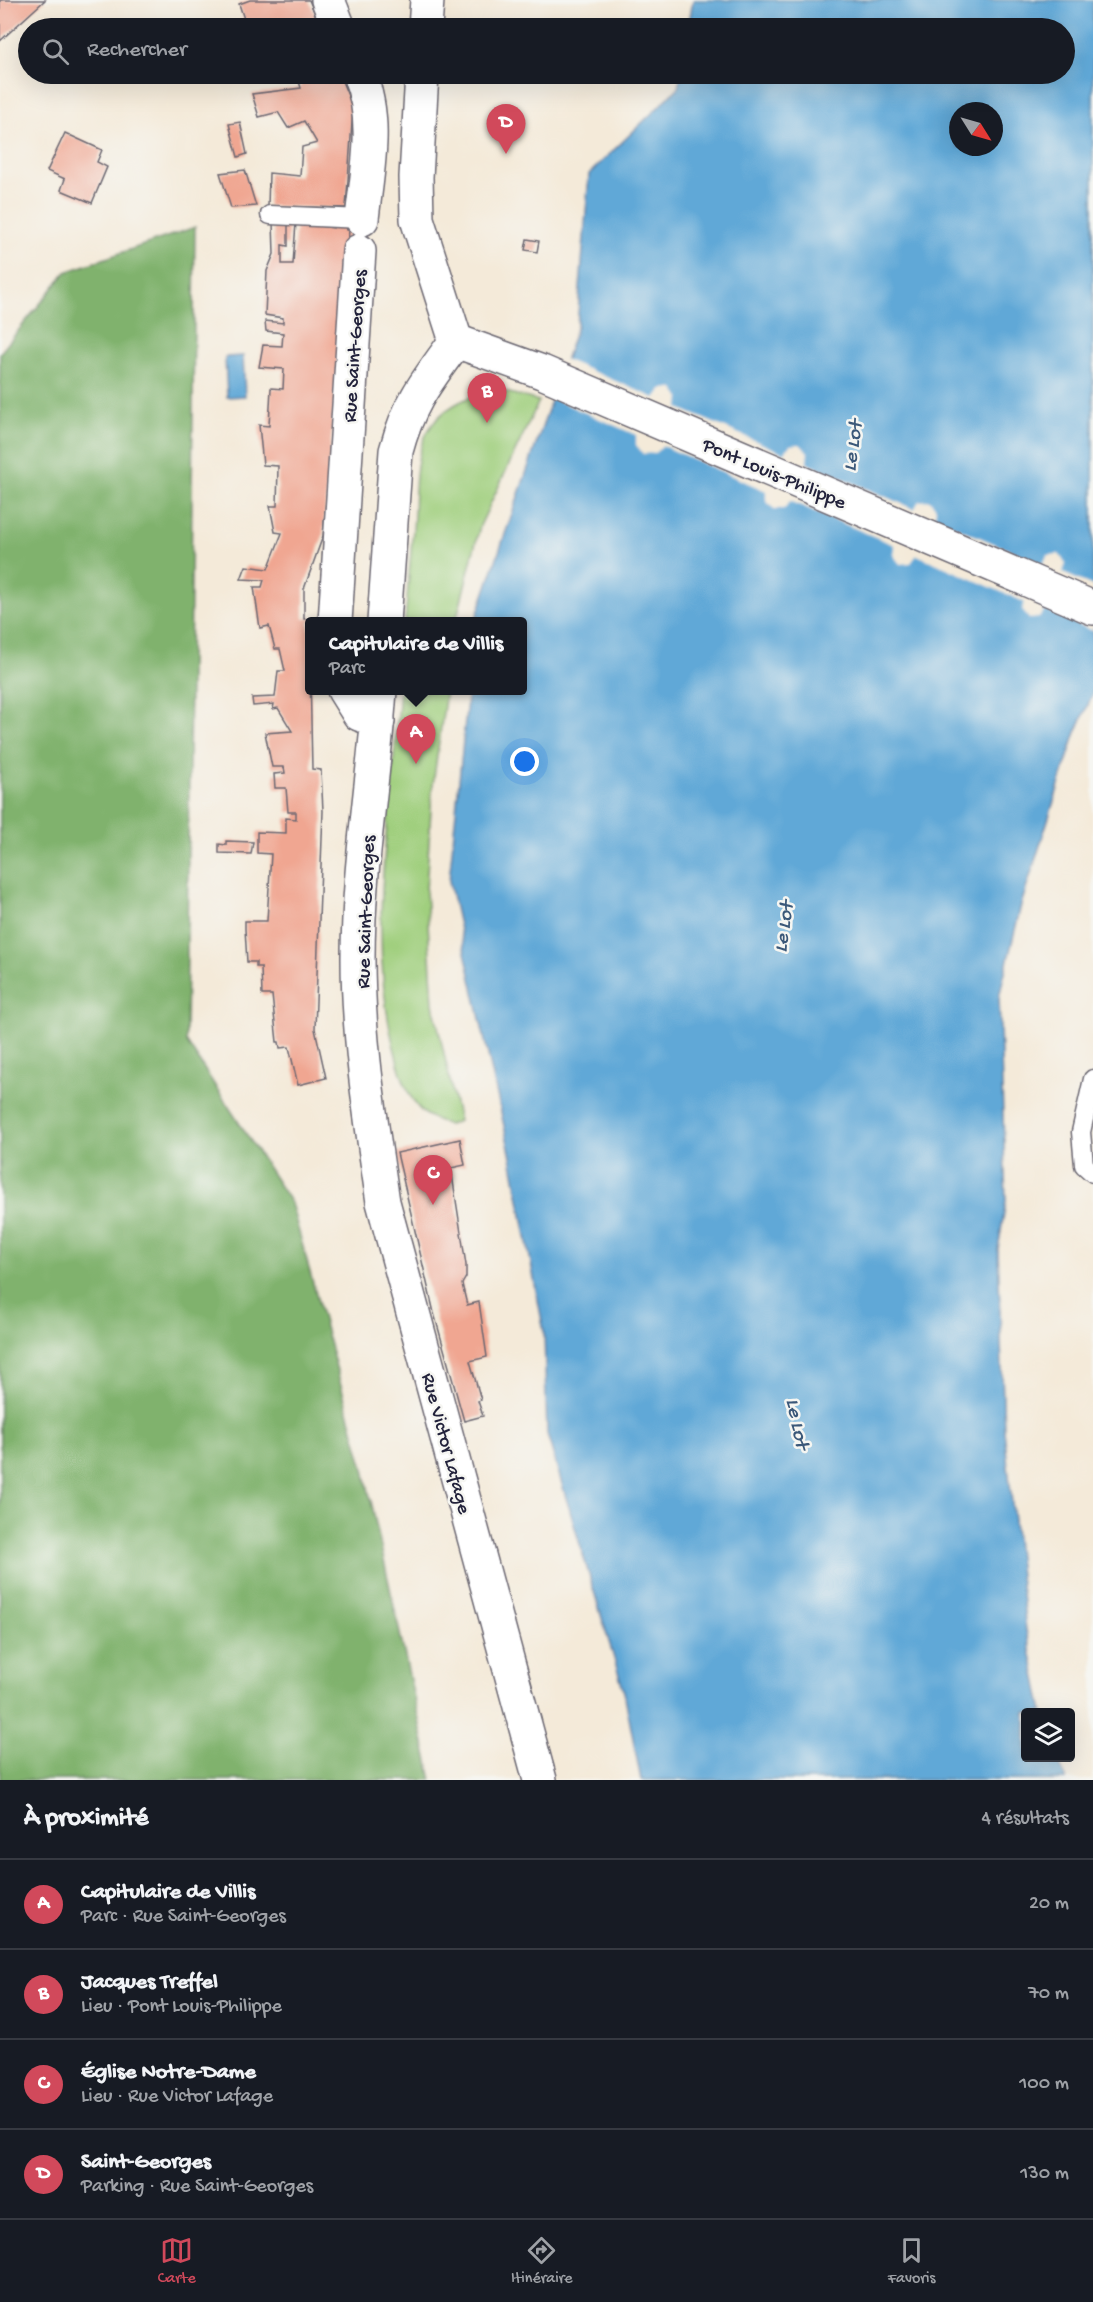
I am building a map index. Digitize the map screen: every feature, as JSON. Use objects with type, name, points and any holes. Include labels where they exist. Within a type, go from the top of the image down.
[{"type":"main road","points":[[426,18],[427,0]]},
{"type":"main road","name":"Rue Saint-Georges","points":[[335,617],[361,235],[371,140],[367,93],[363,84]]},
{"type":"main road","points":[[384,617],[396,451],[417,393],[456,340],[417,219],[416,177],[421,84]]},
{"type":"main road","name":"Pont Louis-Philippe","points":[[456,340],[542,372],[1093,609]]},
{"type":"main road","name":"Rue Saint-Georges","points":[[347,695],[359,714],[379,706],[361,888],[358,959],[368,1104]]},
{"type":"main road","name":"Rue Victor Lafage","points":[[368,1104],[383,1202],[540,1780]]},
{"type":"lane","points":[[270,215],[361,235]]},
{"type":"lane","points":[[1093,1080],[1081,1132],[1084,1165],[1093,1173]]},
{"type":"green space","points":[[195,227],[186,1041],[291,1203],[364,1469],[432,1780],[0,1780],[0,353],[66,272]]},
{"type":"green space","points":[[488,391],[506,392],[539,401],[480,526],[457,617],[405,617],[419,454],[433,423],[447,410]]},
{"type":"green space","points":[[400,695],[445,695],[432,792],[426,891],[433,1004],[459,1121],[448,1125],[423,1112],[410,1095],[399,1068],[387,1010],[382,965],[381,919]]},
{"type":"water","name":"Le Lot","points":[[693,0],[1093,0],[1093,693],[1075,735],[1021,905],[999,997],[1006,1201],[998,1249],[1004,1430],[1026,1630],[1042,1708],[1021,1708],[1021,1762],[1059,1762],[1066,1780],[641,1780],[624,1692],[547,1434],[544,1332],[511,1157],[449,881],[468,695],[527,695],[527,617],[476,617],[577,326],[589,174],[678,88],[679,84],[1075,84],[1075,18],[690,18]]},
{"type":"water","points":[[243,356],[245,396],[227,397],[225,357]]},
{"type":"pier","points":[[562,358],[655,398],[662,389],[673,388],[680,397],[679,408],[784,453],[790,445],[800,444],[808,452],[807,463],[914,509],[919,501],[930,500],[936,508],[935,518],[1042,564],[1048,555],[1059,554],[1066,563],[1063,573],[1093,586],[1093,631],[1045,610],[1039,618],[1029,619],[1022,610],[1024,602],[917,555],[911,563],[900,564],[893,555],[894,545],[790,501],[784,509],[774,509],[766,501],[766,491],[663,446],[655,453],[643,454],[636,445],[636,435],[549,397]]},
{"type":"building","points":[[0,0],[45,0],[25,18],[18,18],[18,25],[0,41]]},
{"type":"building","points":[[250,0],[309,0],[317,18],[244,18],[239,4]]},
{"type":"building","points":[[300,84],[343,84],[353,108],[346,208],[268,206],[269,173],[300,176],[302,147],[317,143],[304,121],[288,128],[278,112],[259,117],[252,94],[301,88]]},
{"type":"building","points":[[240,122],[247,154],[238,157],[229,124]]},
{"type":"building","points":[[65,133],[102,150],[97,162],[107,167],[92,203],[61,190],[65,179],[47,171]]},
{"type":"building","points":[[245,170],[256,206],[231,208],[220,173]]},
{"type":"building","points":[[273,222],[288,222],[288,246],[282,245],[282,264],[293,264],[296,223],[333,228],[333,222],[346,224],[346,230],[349,230],[323,536],[304,589],[305,695],[310,695],[312,769],[321,770],[323,811],[315,1029],[326,1078],[298,1085],[289,1047],[280,1048],[277,1042],[272,995],[262,995],[261,967],[256,967],[256,962],[247,962],[245,929],[245,921],[267,921],[271,854],[257,853],[257,832],[286,833],[286,818],[296,819],[296,812],[288,812],[286,788],[275,788],[274,774],[285,773],[284,767],[272,767],[265,733],[292,731],[278,708],[273,709],[274,704],[253,706],[252,698],[275,697],[278,671],[285,671],[280,649],[275,649],[269,626],[260,628],[254,587],[262,587],[264,580],[241,579],[246,566],[268,569],[282,533],[275,532],[270,506],[277,506],[278,466],[263,465],[259,425],[269,426],[271,388],[283,389],[284,369],[259,367],[263,345],[282,346],[283,333],[266,331],[265,321],[283,323],[283,318],[265,315],[267,271],[274,254]]},
{"type":"building","points":[[527,239],[539,241],[537,252],[525,250]]},
{"type":"building","points":[[226,841],[253,842],[251,854],[219,853],[219,844],[226,845]]},
{"type":"building","points":[[460,1139],[465,1165],[451,1168],[466,1265],[466,1277],[462,1284],[467,1305],[479,1302],[487,1357],[470,1361],[483,1416],[464,1421],[434,1313],[397,1153]]},
{"type":"place","name":"Saint-Georges","points":[[506,154]]},
{"type":"place","name":"Jacques Treffel","points":[[487,423]]},
{"type":"place","name":"Capitulaire de Villis","points":[[416,764]]},
{"type":"place","name":"Église Notre-Dame","points":[[433,1205]]}]
